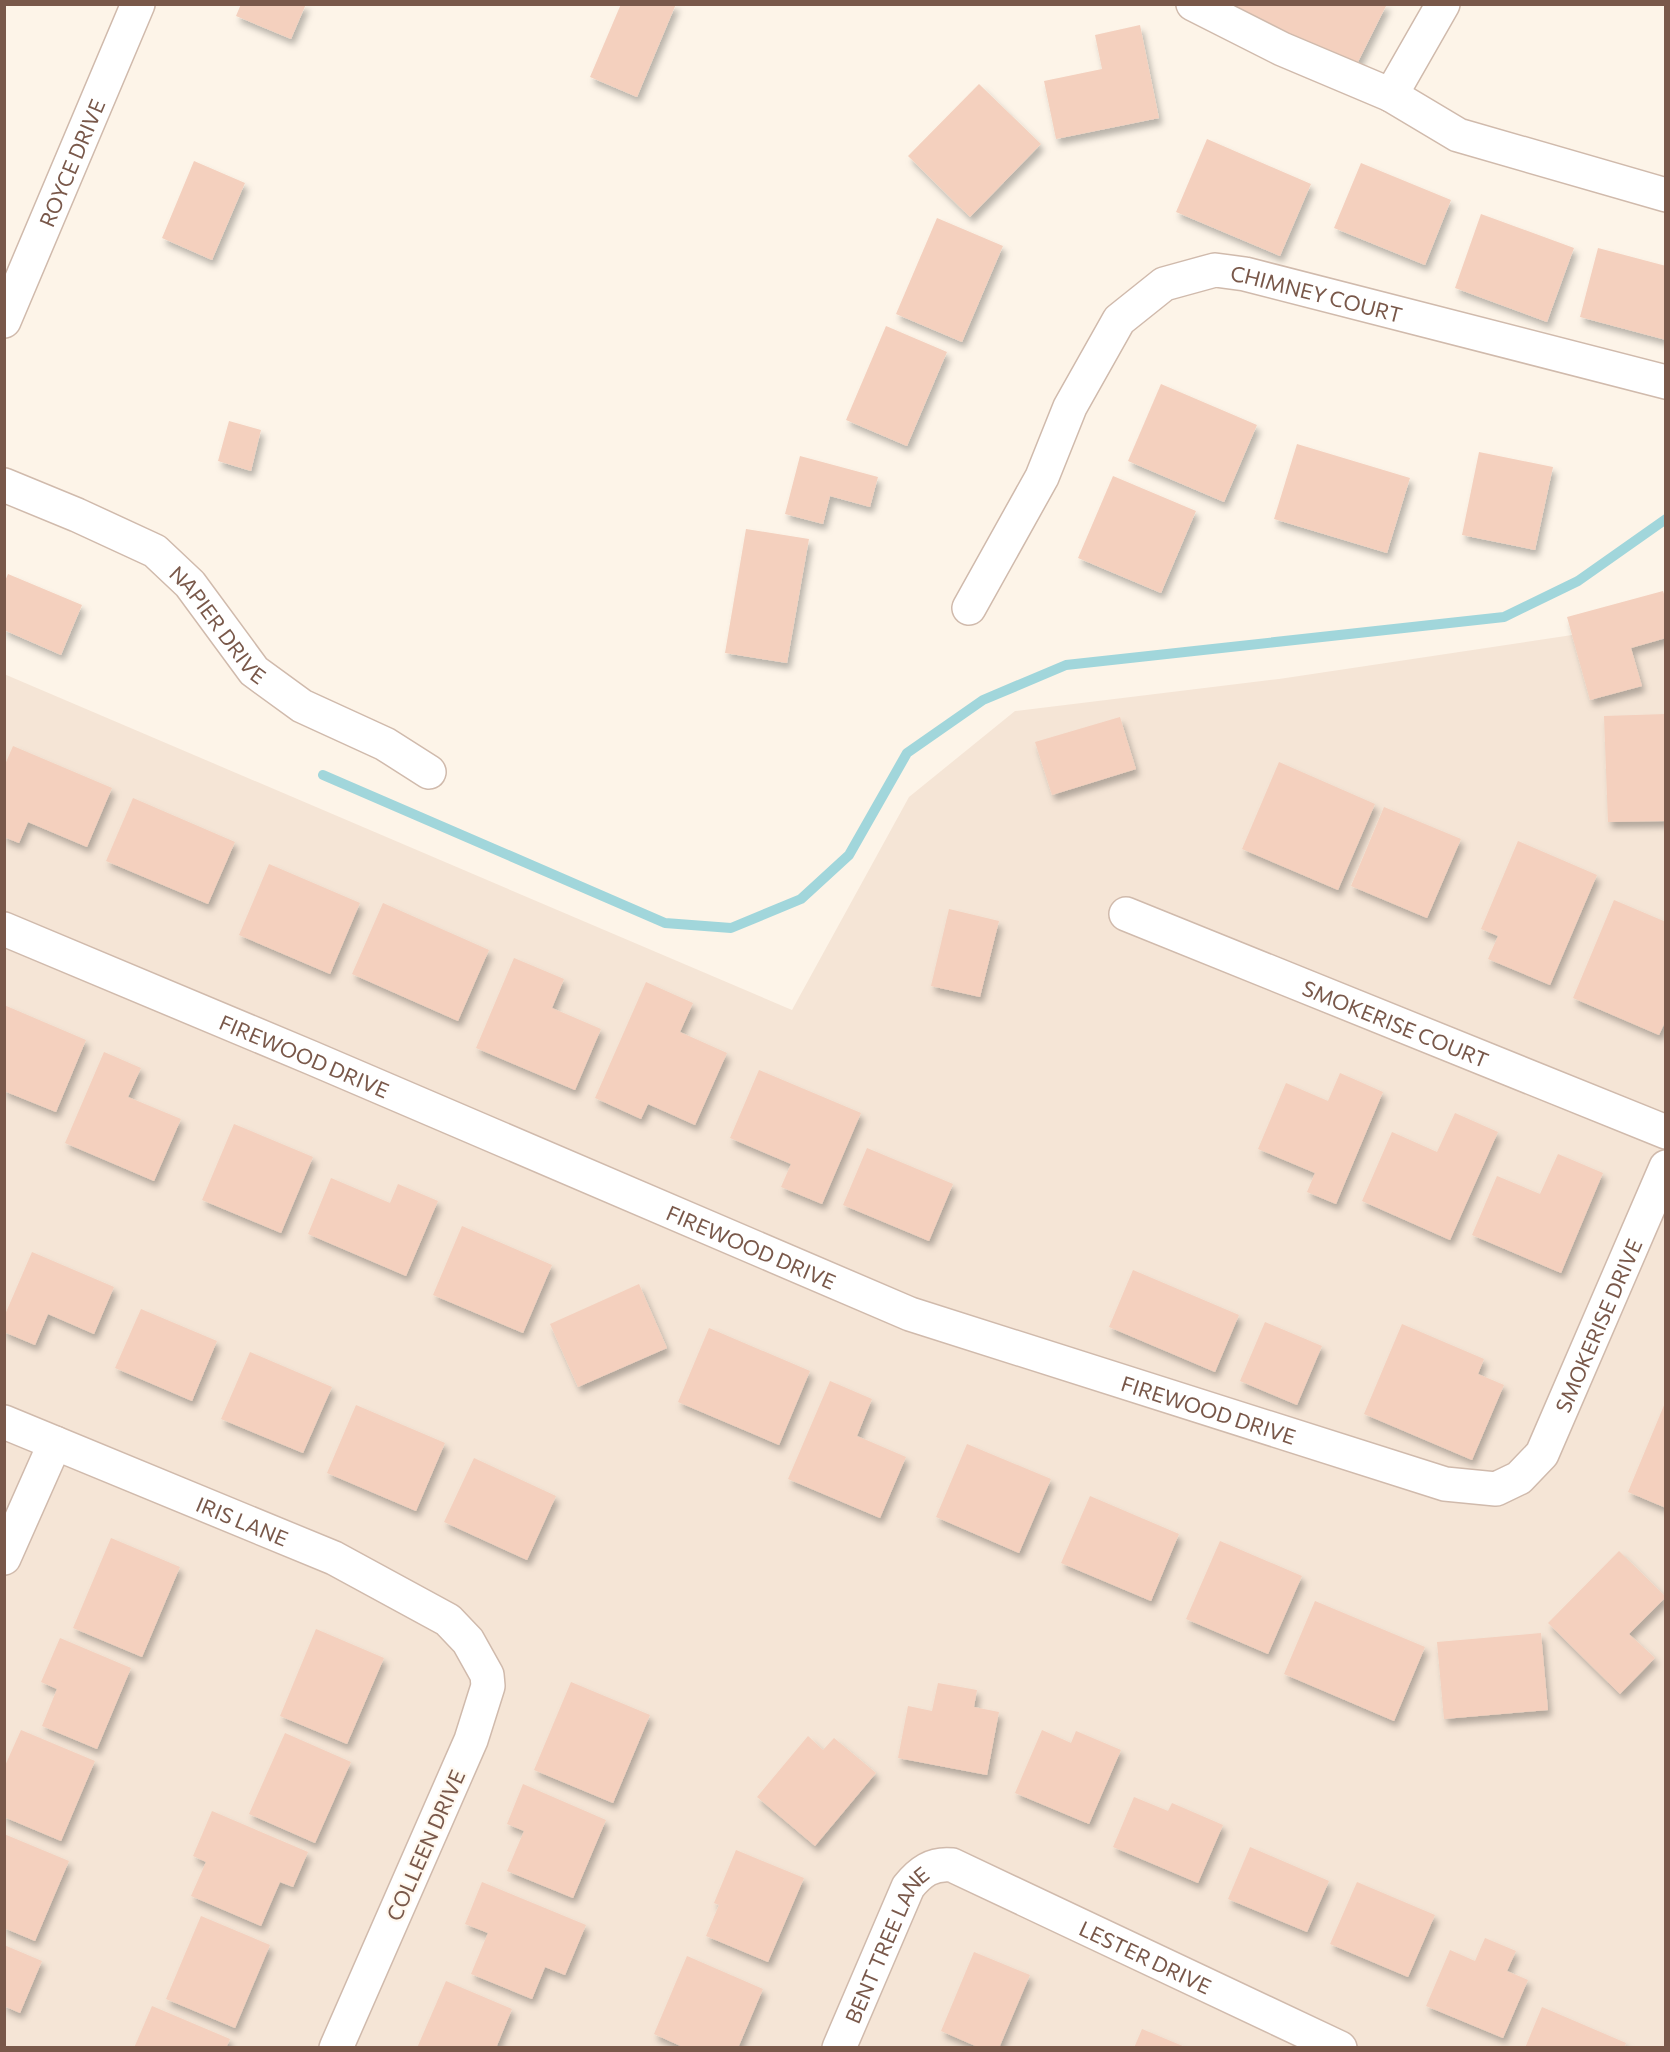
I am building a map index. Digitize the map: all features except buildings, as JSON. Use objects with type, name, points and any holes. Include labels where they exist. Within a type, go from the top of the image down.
[{"type":"street","name":"ROYCE DRIVE","points":[[4,321],[138,4]]},
{"type":"street","points":[[1193,4],[1282,49],[1391,95],[1458,135],[1665,195]]},
{"type":"street","points":[[1391,95],[1443,4]]},
{"type":"street","name":"CHIMNEY COURT","points":[[969,608],[1042,477],[1070,407],[1119,320],[1164,284],[1215,270],[1245,274],[1665,382]]},
{"type":"street","name":"NAPIER DRIVE","points":[[4,485],[155,551],[190,584],[255,671],[302,706],[385,744],[429,772]]},
{"type":"street","name":"SMOKERISE COURT","points":[[1126,914],[1665,1132]]},
{"type":"street","name":"FIREWOOD DRIVE","points":[[4,929],[910,1314],[1445,1484],[1496,1489],[1519,1478]]},
{"type":"street","name":"SMOKERISE DRIVE","points":[[1519,1478],[1542,1454],[1665,1167]]},
{"type":"street","name":"IRIS LANE","points":[[4,1422],[334,1558],[448,1620],[468,1641]]},
{"type":"street","points":[[4,1558],[55,1443]]},
{"type":"street","name":"COLLEEN DRIVE","points":[[336,2048],[471,1740],[488,1686],[487,1675],[468,1641]]},
{"type":"street","name":"BENT TREE LANE","points":[[839,2048],[908,1887],[917,1875],[938,1864],[952,1865]]},
{"type":"street","name":"LESTER DRIVE","points":[[952,1865],[1333,2046]]},
{"type":"shaded area","points":[[1665,621],[1665,2047],[5,2047],[4,674],[792,1010],[909,797],[1015,711],[1279,679]]},
{"type":"waterway","points":[[323,775],[665,923],[731,928],[801,899],[849,855],[907,753],[983,700],[1066,665],[1504,617],[1578,581],[1666,519]]}]
